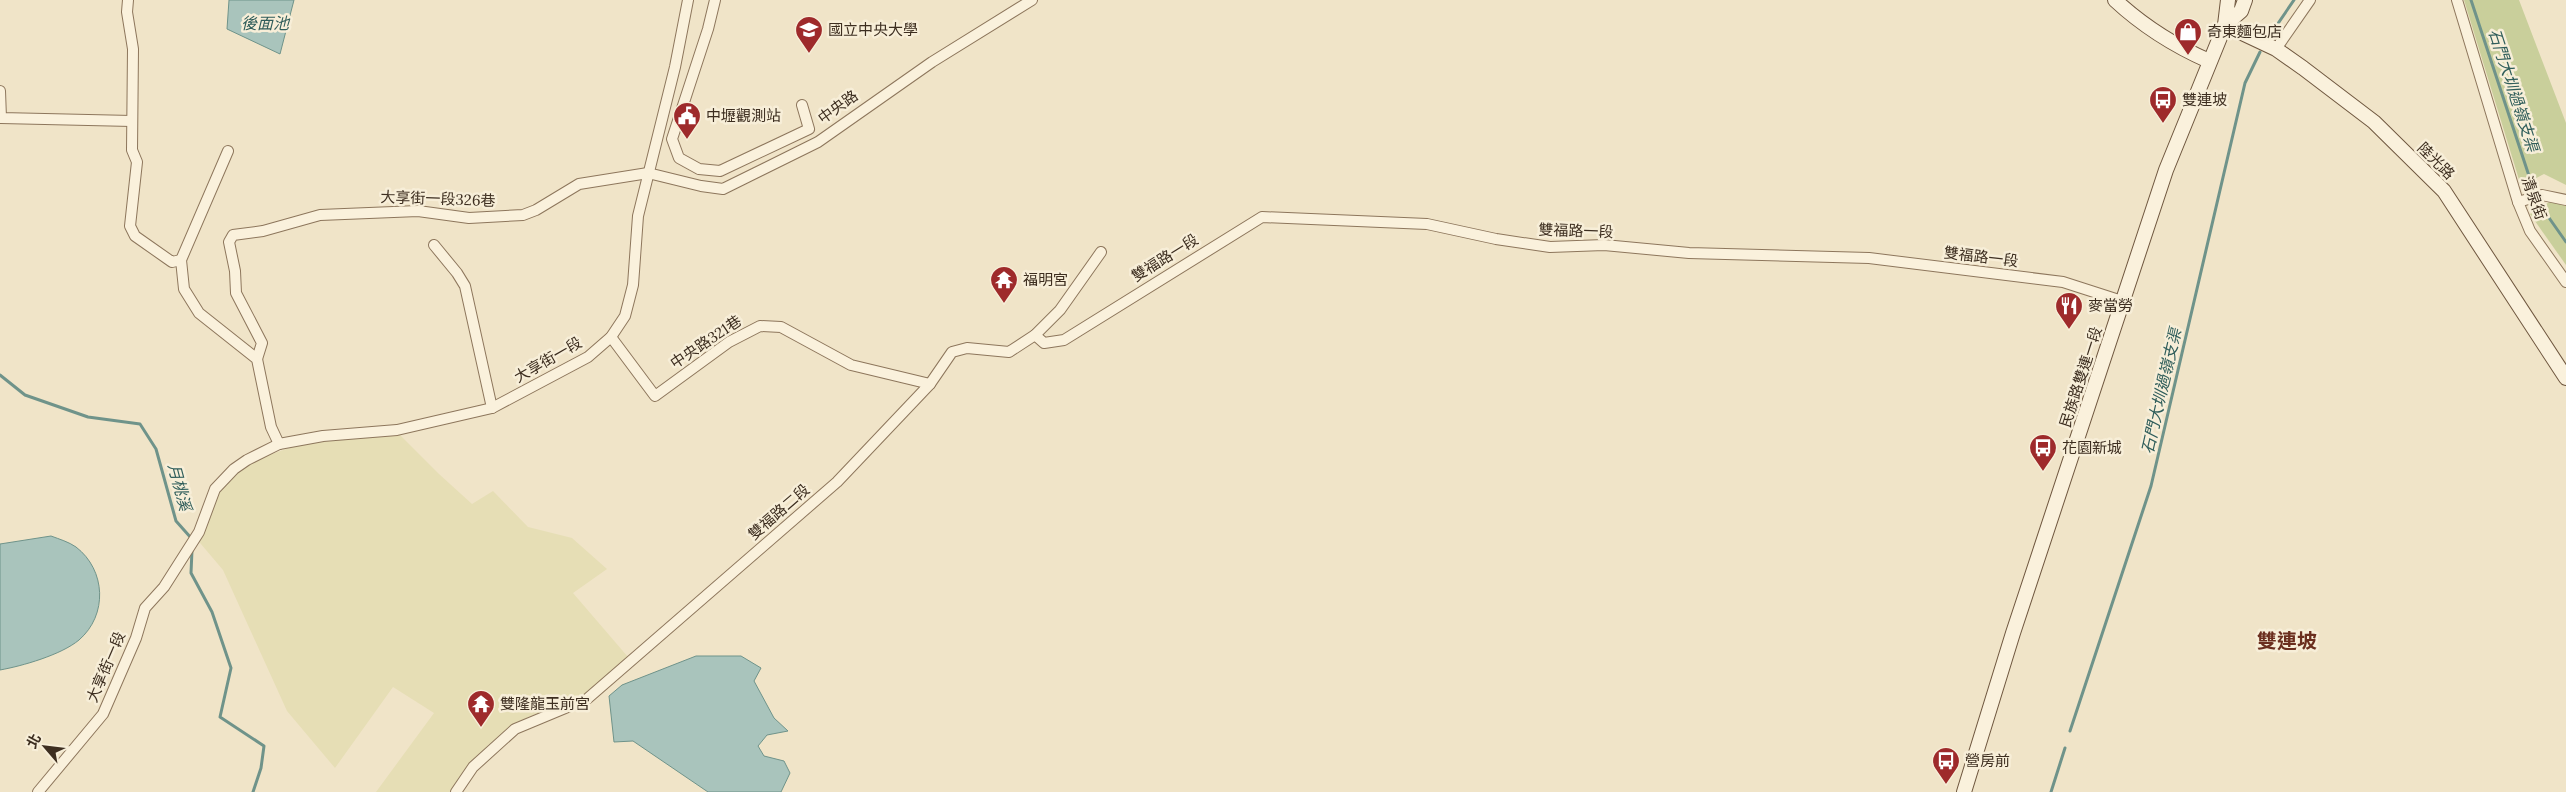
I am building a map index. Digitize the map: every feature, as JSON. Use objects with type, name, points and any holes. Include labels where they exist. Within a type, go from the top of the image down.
[{"type":"main road","points":[[2115,0],[2148,26],[2188,52],[2209,61]]},
{"type":"main road","points":[[2225,25],[2228,0]]},
{"type":"main road","points":[[2225,25],[2241,11],[2245,0]]},
{"type":"main road","name":"民族路雙連一段","points":[[1964,792],[1990,705],[2166,170],[2225,25]]},
{"type":"main road","name":"陸光路","points":[[2225,25],[2276,49],[2374,122],[2444,191],[2566,378]]},
{"type":"street","points":[[128,0],[127,12],[133,49],[132,150],[137,162],[130,226],[135,236],[172,262],[181,260]]},
{"type":"street","name":"大享街一段","points":[[38,792],[103,714],[136,638],[141,617],[174,572],[199,532],[209,499],[221,481],[247,460],[279,444],[323,436],[398,430],[492,408],[588,357],[611,337],[625,316],[631,293],[638,216],[675,67],[688,0]]},
{"type":"street","points":[[715,0],[708,29],[672,139],[679,158],[698,169],[707,171],[727,168],[809,128],[802,105]]},
{"type":"street","name":"中央路","points":[[648,173],[701,186],[723,189],[818,142],[932,62],[1032,0]]},
{"type":"street","points":[[2276,49],[2310,0]]},
{"type":"street","name":"清泉街","points":[[2457,0],[2518,202],[2530,231],[2566,282]]},
{"type":"street","points":[[0,91],[1,118],[132,121]]},
{"type":"street","points":[[228,151],[181,260],[184,289],[199,313],[257,359]]},
{"type":"street","name":"大享街一段326巷","points":[[279,444],[270,427],[257,359],[262,342],[236,293],[235,271],[229,242],[233,235],[263,231],[320,214],[418,211],[469,218],[523,215],[536,210],[579,184],[648,173]]},
{"type":"street","points":[[2518,202],[2542,195],[2566,200]]},
{"type":"street","name":"雙福路一段","points":[[1035,335],[1044,343],[1064,340],[1262,217],[1427,224],[1496,239],[1550,247],[1604,245],[1688,253],[1869,258],[2063,282],[2122,301]]},
{"type":"street","points":[[434,246],[457,273],[465,286],[492,408]]},
{"type":"street","name":"雙福路二段","points":[[456,792],[473,766],[515,729],[587,699],[837,482],[930,384],[952,352],[968,348],[1009,352],[1035,335],[1060,310],[1101,252]]},
{"type":"street","name":"中央路321巷","points":[[611,337],[654,396],[729,342],[750,329],[760,326],[781,327],[851,365],[930,384]]},
{"type":"shaded area","points":[[398,433],[472,504],[493,491],[528,527],[572,538],[607,569],[573,593],[628,657],[582,696],[528,717],[488,745],[451,792],[376,792],[434,713],[393,687],[335,768],[287,711],[223,570],[195,537],[216,489],[248,462],[298,445]]},
{"type":"green space","points":[[2464,0],[2519,0],[2566,123],[2566,185],[2544,174],[2521,186]]},
{"type":"green space","points":[[2551,201],[2566,206],[2566,265],[2530,214]]},
{"type":"water","name":"後面池","points":[[229,0],[294,0],[280,54],[227,29]]},
{"type":"water","points":[[51,536],[76,547],[93,568],[98,580],[100,593],[99,606],[95,618],[79,640],[62,650],[30,663],[0,670],[0,544]]},
{"type":"water","points":[[696,656],[741,656],[761,668],[754,681],[774,718],[788,731],[767,735],[758,746],[764,756],[784,761],[790,773],[781,792],[708,792],[633,741],[614,742],[609,696],[622,685]]},
{"type":"waterway","name":"石門大圳過嶺支渠","points":[[2266,41],[2294,0]]},
{"type":"waterway","name":"石門大圳過嶺支渠","points":[[2471,0],[2533,188]]},
{"type":"waterway","name":"石門大圳過嶺支渠","points":[[2070,731],[2151,486],[2245,83],[2260,52]]},
{"type":"waterway","name":"石門大圳過嶺支渠","points":[[2540,205],[2566,242]]},
{"type":"waterway","name":"月桃溪","points":[[0,375],[25,395],[88,417],[140,424],[156,449],[176,521],[192,539]]},
{"type":"waterway","name":"月桃溪","points":[[192,550],[191,573],[212,612],[231,668],[220,717],[264,746],[261,768],[253,792]]},
{"type":"waterway","name":"石門大圳過嶺支渠","points":[[2051,792],[2065,748]]},
{"type":"place","name":"國立中央大學","points":[[809,54]]},
{"type":"place","name":"奇東麵包店","points":[[2188,56]]},
{"type":"place","name":"雙連坡","points":[[2163,124]]},
{"type":"place","name":"中壢觀測站","points":[[687,140]]},
{"type":"place","name":"福明宮","points":[[1004,304]]},
{"type":"place","name":"麥當勞","points":[[2069,330]]},
{"type":"place","name":"花園新城","points":[[2043,472]]},
{"type":"place","name":"雙隆龍玉前宮","points":[[481,728]]},
{"type":"place","name":"營房前","points":[[1946,785]]},
{"type":"district","name":"雙連坡","points":[[2287,641]]}]
